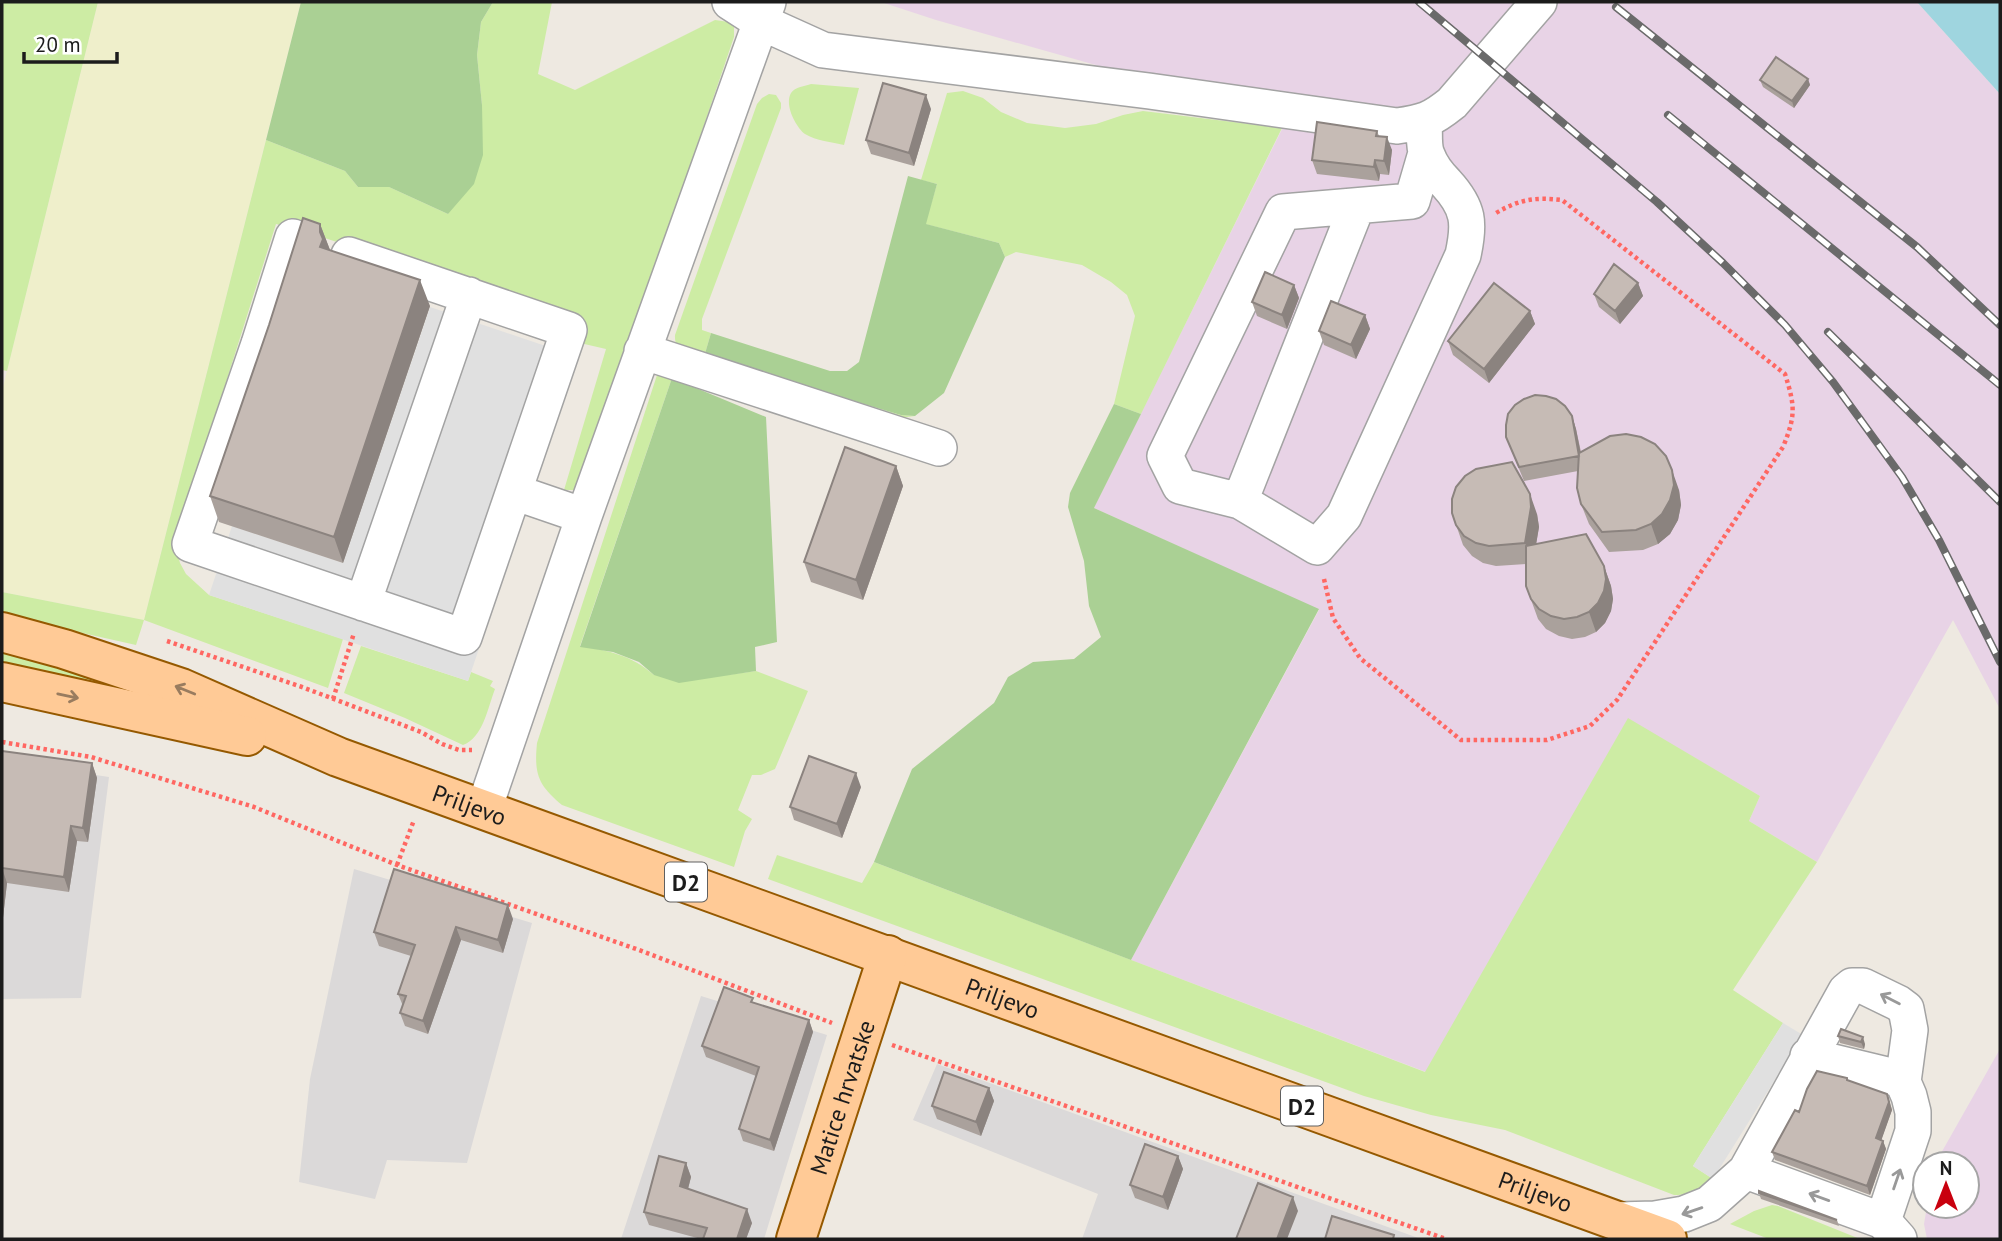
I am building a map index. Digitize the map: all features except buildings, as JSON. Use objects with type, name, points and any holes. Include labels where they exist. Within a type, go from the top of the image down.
[{"type":"main road","name":"Priljevo","points":[[2,632],[64,649],[181,688],[338,757],[1667,1239]]},
{"type":"main road","name":"Priljevo","points":[[2,682],[338,757]]},
{"type":"main road","name":"Matice hrvatske","points":[[796,1239],[888,955]]},
{"type":"lane","points":[[730,2],[764,12],[823,50],[1149,91],[1397,126],[1425,138],[1436,171],[1463,207],[1468,229],[1463,255],[1343,516],[1317,547],[1240,501],[1180,486],[1165,456],[1283,212],[1412,201],[1425,138],[1436,116],[1452,103],[1539,2]]},
{"type":"lane","points":[[484,809],[584,516],[764,12]]},
{"type":"lane","points":[[1240,501],[1357,206]]},
{"type":"lane","points":[[293,237],[190,544],[464,637],[569,330],[349,255]]},
{"type":"lane","points":[[363,603],[468,295]]},
{"type":"lane","points":[[642,351],[939,448]]},
{"type":"lane","points":[[514,492],[584,516]]},
{"type":"lane","points":[[1617,1220],[1655,1219],[1684,1214],[1709,1204],[1746,1171],[1846,990],[1852,986],[1863,986],[1906,1009],[1910,1030],[1903,1082],[1913,1112],[1913,1131],[1891,1230],[1746,1171]]},
{"type":"lane","points":[[1808,1056],[1891,1076],[1903,1082]]},
{"type":"path","points":[[1317,547],[1333,618],[1360,658],[1461,740],[1547,740],[1590,726],[1617,700],[1783,447],[1792,424],[1793,400],[1785,374],[1562,200],[1536,197],[1510,204],[1468,229]]},
{"type":"path","points":[[333,699],[363,603]]},
{"type":"path","points":[[167,641],[333,699],[421,732],[459,750],[473,750],[477,744]]},
{"type":"path","points":[[2,742],[91,757],[254,807],[397,865],[639,950],[861,1034],[1446,1239]]},
{"type":"shaded area","points":[[881,2],[1917,2],[2000,94],[2000,709],[1953,620],[1817,862],[1749,821],[1760,796],[1628,719],[1426,1072],[1131,960],[1319,610],[1094,508],[1287,119]]},
{"type":"shaded area","points":[[430,307],[578,357],[468,681],[209,595],[232,526],[343,563]]},
{"type":"shaded area","points":[[2,761],[109,777],[81,998],[2,999]]},
{"type":"shaded area","points":[[354,869],[532,923],[467,1163],[387,1160],[375,1199],[299,1182],[310,1079]]},
{"type":"shaded area","points":[[701,996],[827,1035],[764,1239],[621,1239]]},
{"type":"shaded area","points":[[1783,1023],[1803,1035],[1713,1179],[1693,1166]]},
{"type":"shaded area","points":[[2000,1049],[2000,1239],[1927,1239],[1925,1220],[1981,1220],[1981,1150],[1943,1150]]},
{"type":"shaded area","points":[[937,1064],[1421,1239],[1082,1239],[1098,1194],[913,1120]]},
{"type":"green space","points":[[2,2],[98,2],[7,371],[2,370]]},
{"type":"green space","points":[[98,2],[301,2],[144,620],[2,592],[2,391]]},
{"type":"green space","points":[[301,2],[493,2],[481,22],[477,55],[483,155],[474,184],[448,214],[389,187],[358,187],[345,171],[266,140]]},
{"type":"green space","points":[[493,2],[552,2],[538,74],[575,90],[715,20],[729,22],[734,27],[734,37],[580,490],[564,490],[606,349],[580,343],[568,320],[276,224],[175,544],[186,574],[209,595],[343,639],[328,688],[144,620],[266,140],[345,171],[358,187],[389,187],[448,214],[482,105],[477,55],[481,22]]},
{"type":"green space","points":[[811,84],[859,88],[844,145],[809,136],[795,121],[789,103],[791,93]]},
{"type":"green space","points":[[963,91],[983,98],[1001,112],[1027,123],[1065,128],[1096,124],[1143,111],[1282,128],[1141,414],[1114,404],[1135,316],[1127,295],[1082,265],[1016,252],[1005,257],[999,243],[925,224],[937,184],[921,180],[947,93]]},
{"type":"green space","points":[[769,94],[776,95],[781,108],[702,319],[702,330],[711,333],[704,357],[901,415],[915,416],[892,417],[701,363],[686,356],[675,341],[757,104]]},
{"type":"green space","points":[[908,176],[937,184],[926,224],[999,243],[1005,257],[944,393],[915,416],[901,415],[704,357],[711,333],[830,371],[847,371],[859,362]]},
{"type":"green space","points":[[658,372],[672,378],[580,646],[620,655],[654,675],[727,675],[756,671],[808,691],[775,769],[761,775],[752,775],[738,810],[752,819],[745,831],[734,867],[562,805],[543,785],[537,771],[537,743]]},
{"type":"green space","points":[[672,378],[766,417],[777,642],[755,647],[756,671],[679,683],[654,675],[639,662],[613,652],[580,647]]},
{"type":"green space","points":[[1114,404],[1141,414],[1094,508],[1319,609],[1131,960],[874,862],[912,769],[994,703],[1008,677],[1033,662],[1074,659],[1101,637],[1089,606],[1084,561],[1068,507],[1070,493]]},
{"type":"green space","points":[[2,592],[144,620],[136,645],[2,615]]},
{"type":"green space","points":[[361,646],[468,681],[471,672],[493,681],[490,686],[495,689],[484,721],[475,736],[463,745],[344,693]]},
{"type":"green space","points":[[2,649],[24,654],[136,693],[2,664]]},
{"type":"green space","points":[[1628,718],[1760,796],[1749,821],[1817,862],[1733,990],[1783,1023],[1693,1166],[1713,1179],[1686,1194],[1674,1195],[1505,1130],[1431,1115],[1364,1096],[768,879],[777,855],[862,883],[874,862],[1425,1072]]},
{"type":"green space","points":[[1772,1205],[1860,1239],[1769,1239],[1730,1224]]},
{"type":"water","points":[[1917,2],[2000,2],[2000,94]]},
{"type":"railway","points":[[1419,2],[1657,202],[1785,325],[1833,382],[1902,477],[1939,540],[2000,662]]},
{"type":"railway","points":[[1616,7],[1917,247],[2000,325]]},
{"type":"railway","points":[[1668,115],[2000,385]]},
{"type":"railway","points":[[1828,332],[2000,502]]}]
